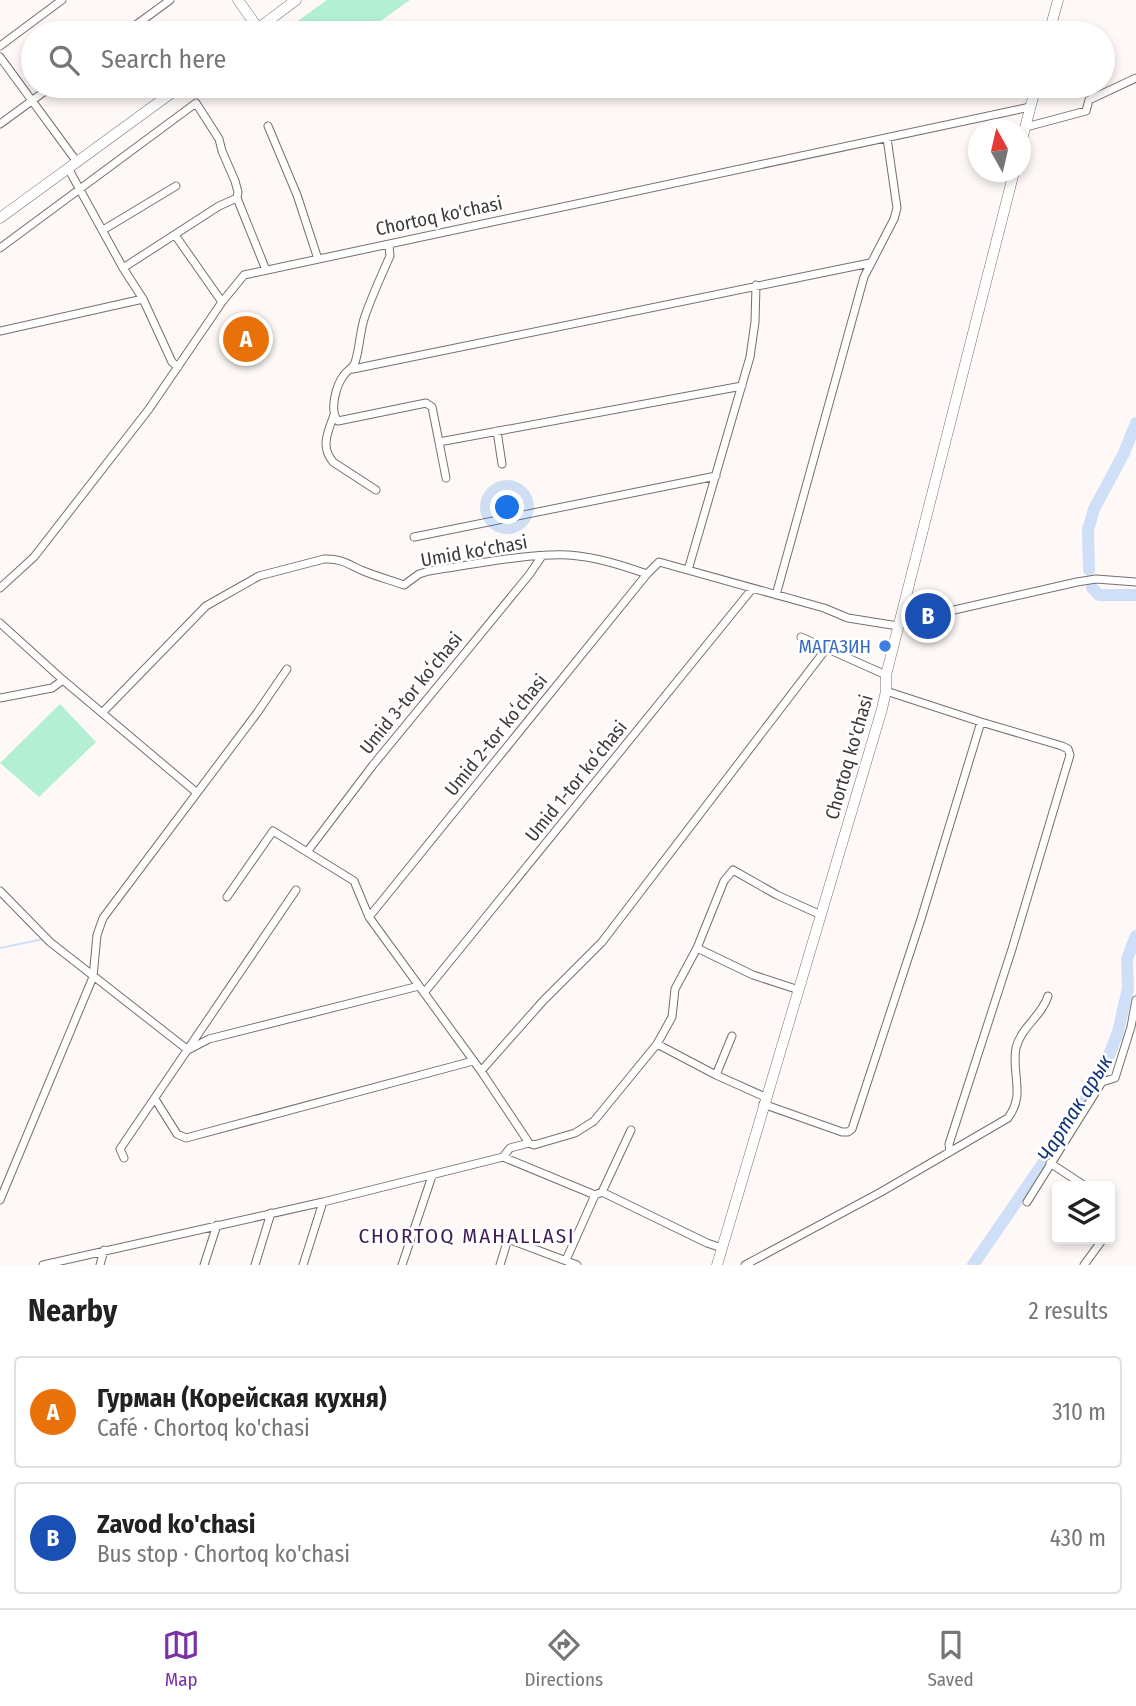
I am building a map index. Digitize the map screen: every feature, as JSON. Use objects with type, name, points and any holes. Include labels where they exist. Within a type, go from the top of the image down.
[{"type":"street","points":[[34,21],[62,0]]},
{"type":"street","points":[[141,21],[170,0]]},
{"type":"street","points":[[238,0],[250,21]]},
{"type":"street","points":[[268,21],[296,0]]},
{"type":"street","points":[[1052,21],[1058,0]]},
{"type":"street","points":[[0,46],[21,30]]},
{"type":"street","points":[[0,57],[21,85]]},
{"type":"street","points":[[1115,88],[1136,78]]},
{"type":"street","points":[[0,124],[35,98]]},
{"type":"street","points":[[0,218],[164,98]]},
{"type":"street","points":[[1028,119],[1033,98]]},
{"type":"street","points":[[1031,126],[1086,111],[1089,100],[1093,98]]},
{"type":"street","points":[[32,100],[72,165],[80,190],[123,268],[144,299],[172,362],[178,367]]},
{"type":"street","points":[[0,248],[196,103],[219,139],[238,192],[237,198],[266,270]]},
{"type":"street","name":"Chortoq ko'chasi","points":[[0,588],[34,557],[149,409],[240,278],[266,270],[1030,107]]},
{"type":"street","points":[[268,126],[297,195],[318,259]]},
{"type":"street","points":[[776,594],[864,276],[894,219],[897,208],[887,138]]},
{"type":"street","name":"Chortoq ko'chasi","points":[[717,1265],[886,691],[886,675],[898,626],[1011,182]]},
{"type":"street","points":[[103,230],[176,186]]},
{"type":"street","points":[[123,268],[219,206],[237,198]]},
{"type":"street","points":[[175,235],[222,302]]},
{"type":"street","points":[[353,369],[364,318],[390,256],[389,245]]},
{"type":"street","points":[[376,490],[333,462],[328,456],[325,441],[342,378],[353,369],[870,263]]},
{"type":"street","points":[[688,570],[742,386],[755,323],[756,285]]},
{"type":"street","points":[[0,331],[144,299]]},
{"type":"street","points":[[439,442],[742,386]]},
{"type":"street","points":[[334,415],[341,421],[426,402],[432,407],[446,478]]},
{"type":"street","points":[[497,431],[502,464]]},
{"type":"street","points":[[414,537],[716,476]]},
{"type":"street","name":"Umid ko‘chasi","points":[[102,713],[206,606],[259,576],[335,558],[404,585],[419,574],[429,571],[568,555],[605,560],[647,574]]},
{"type":"street","name":"Umid 3-tor koʻchasi","points":[[307,852],[373,765],[542,556]]},
{"type":"street","points":[[647,574],[658,562],[824,608],[848,618],[898,626]]},
{"type":"street","name":"Umid 2-tor koʻchasi","points":[[369,917],[647,574]]},
{"type":"street","points":[[902,611],[929,615],[1096,579],[1136,582]]},
{"type":"street","name":"Umid 1-tor koʻchasi","points":[[422,990],[752,589]]},
{"type":"street","points":[[0,623],[62,680],[196,792]]},
{"type":"street","points":[[801,637],[886,675]]},
{"type":"street","points":[[481,1071],[542,1001],[602,942],[826,649]]},
{"type":"street","points":[[0,1200],[93,977],[97,934],[103,918],[287,668]]},
{"type":"street","points":[[0,698],[52,688],[62,680]]},
{"type":"street","points":[[886,691],[1062,746],[1068,749],[1070,755],[949,1144],[950,1152]]},
{"type":"street","points":[[657,1044],[764,1101],[842,1132],[852,1129],[981,722]]},
{"type":"street","points":[[227,897],[272,831],[354,881],[369,917],[481,1071],[529,1143]]},
{"type":"street","points":[[503,1157],[510,1148],[566,1137],[594,1121],[657,1044],[672,1017],[675,989],[697,948],[724,881],[733,870],[777,895],[821,915]]},
{"type":"street","points":[[124,1158],[120,1149],[296,890]]},
{"type":"street","points":[[0,891],[47,939],[188,1050]]},
{"type":"street","points":[[697,948],[753,975],[799,989]]},
{"type":"street","points":[[188,1050],[209,1039],[422,990]]},
{"type":"street","points":[[745,1265],[881,1192],[1008,1118],[1018,1097],[1016,1049],[1021,1035],[1042,1012],[1048,996]]},
{"type":"street","points":[[1027,1202],[1102,1082],[1115,1078],[1131,1027],[1136,1000]]},
{"type":"street","points":[[716,1075],[732,1036]]},
{"type":"street","points":[[155,1099],[177,1134],[186,1138],[473,1061]]},
{"type":"street","points":[[566,1260],[631,1130]]},
{"type":"street","points":[[43,1265],[323,1202],[503,1157],[598,1193],[722,1248]]},
{"type":"street","points":[[1050,1163],[1077,1181]]},
{"type":"street","points":[[402,1265],[432,1176]]},
{"type":"street","points":[[303,1265],[323,1202]]},
{"type":"street","points":[[255,1265],[271,1213]]},
{"type":"street","points":[[204,1265],[217,1225]]},
{"type":"street","points":[[500,1265],[508,1239],[577,1265]]},
{"type":"street","points":[[1084,1265],[1099,1244]]},
{"type":"street","points":[[100,1265],[104,1250]]},
{"type":"green space","points":[[327,0],[410,0],[381,21],[298,21]]},
{"type":"green space","points":[[60,704],[96,742],[39,797],[0,763]]},
{"type":"waterway","name":"Чартак арык","points":[[1089,570],[1088,530],[1094,509],[1124,453],[1136,423]]},
{"type":"waterway","name":"Чартак арык","points":[[1092,588],[1099,595],[1136,595]]},
{"type":"waterway","name":"Чартак арык","points":[[973,1265],[1103,1071],[1118,1032],[1128,988],[1127,959],[1136,936]]},
{"type":"waterway","points":[[0,948],[43,939]]},
{"type":"place","name":"Гурман (Корейская кухня)","points":[[246,339]]},
{"type":"place","name":"Zavod ko'chasi","points":[[928,616]]},
{"type":"place","name":"МАГАЗИН","points":[[885,646]]},
{"type":"district","name":"CHORTOQ MAHALLASI","points":[[467,1236]]}]
